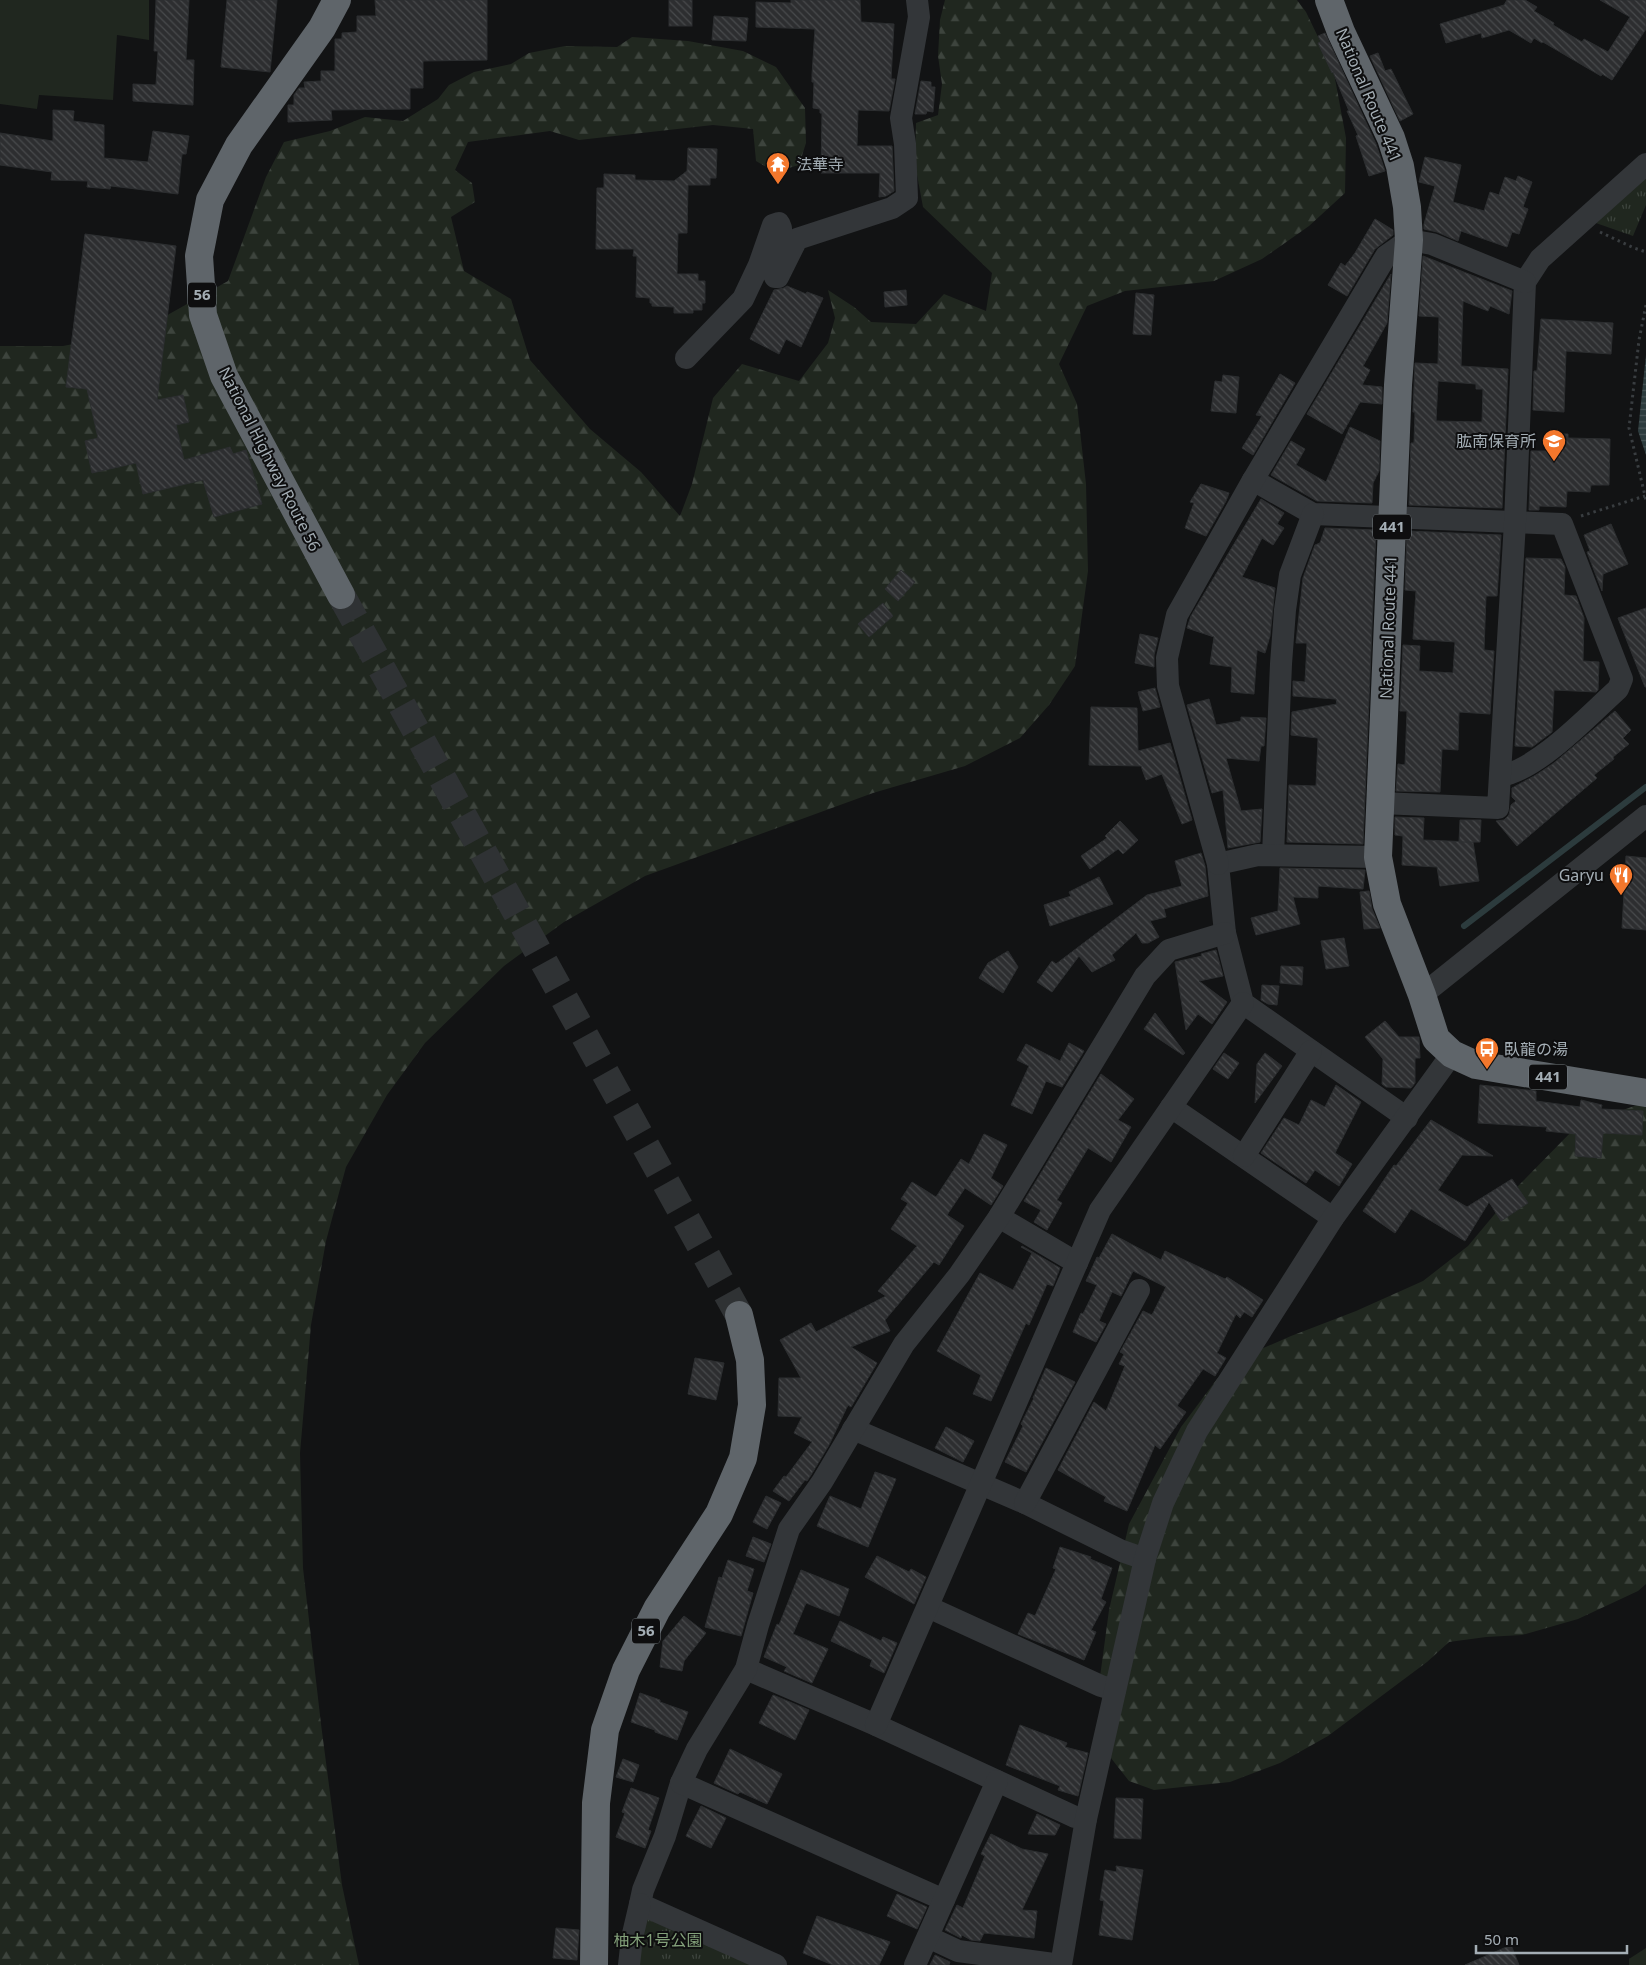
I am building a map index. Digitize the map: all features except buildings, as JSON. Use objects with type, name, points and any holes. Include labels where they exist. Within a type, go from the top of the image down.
[{"type":"highway","name":"National Highway Route 56","points":[[338,0],[322,28],[239,145],[210,200],[199,256],[203,315],[224,376],[340,595]]},
{"type":"highway","name":"National Route 441","points":[[1329,0],[1341,32],[1391,138],[1400,166],[1407,207],[1409,240],[1398,385],[1378,857],[1387,904],[1422,995],[1436,1039],[1452,1054],[1476,1065],[1646,1093]]},
{"type":"highway","name":"56","points":[[594,1965],[596,1803],[605,1730],[626,1670],[657,1609],[719,1514],[743,1458],[752,1405],[750,1360],[739,1315]]},
{"type":"street","points":[[686,358],[743,299],[759,265],[773,225],[779,223],[781,228],[775,274],[775,277],[778,277],[797,240],[892,208],[907,198],[905,144],[901,118],[919,17],[917,0]]},
{"type":"street","points":[[1381,802],[1498,808],[1515,522],[1525,282],[1540,259],[1646,164]]},
{"type":"street","points":[[1407,1118],[1243,1004],[1225,933],[1218,864],[1168,686],[1167,658],[1177,615],[1253,480],[1386,256],[1409,240],[1432,244],[1525,282]]},
{"type":"street","points":[[1253,480],[1313,514],[1562,524],[1622,679],[1618,689],[1547,753],[1513,774],[1500,776]]},
{"type":"street","points":[[1273,855],[1280,664],[1285,610],[1290,574],[1313,514]]},
{"type":"street","points":[[1422,995],[1646,816]]},
{"type":"street","points":[[1218,864],[1258,855],[1378,857]]},
{"type":"street","points":[[629,1965],[632,1938],[642,1890],[665,1836],[681,1783],[697,1749],[746,1669],[789,1529],[822,1482],[904,1344],[959,1275],[999,1218],[1145,976],[1169,950],[1225,933]]},
{"type":"street","points":[[876,1725],[1100,1210],[1243,1004]]},
{"type":"street","points":[[1244,1156],[1311,1051]]},
{"type":"street","points":[[928,1937],[958,1951],[1061,1965],[1086,1819],[1145,1559],[1163,1503],[1197,1431],[1333,1218],[1452,1054]]},
{"type":"street","points":[[1171,1107],[1333,1218]]},
{"type":"street","points":[[999,1218],[1078,1263]]},
{"type":"street","points":[[1025,1503],[1140,1290]]},
{"type":"street","points":[[853,1430],[1025,1503],[1122,1551],[1145,1559]]},
{"type":"street","points":[[928,1607],[1102,1686],[1115,1690]]},
{"type":"street","points":[[746,1669],[876,1725],[1075,1817],[1086,1819]]},
{"type":"street","points":[[915,1965],[997,1780]]},
{"type":"street","points":[[681,1783],[944,1900]]},
{"type":"street","points":[[640,1904],[776,1965]]},
{"type":"path","points":[[1597,230],[1646,252]]},
{"type":"path","points":[[1562,524],[1578,517],[1645,498],[1629,428],[1638,340],[1646,305]]},
{"type":"green space","points":[[0,0],[149,0],[149,40],[117,35],[113,100],[39,95],[37,109],[0,104]]},
{"type":"green space","points":[[945,0],[1297,0],[1306,12],[1333,68],[1346,138],[1345,193],[1309,226],[1262,259],[1214,281],[1125,291],[1087,306],[1059,364],[1077,404],[1086,484],[1088,571],[1075,666],[1049,705],[1020,738],[965,766],[873,793],[645,876],[564,922],[504,966],[425,1043],[387,1095],[346,1167],[326,1241],[311,1325],[300,1453],[303,1568],[342,1885],[359,1965],[0,1965],[0,346],[63,346],[139,331],[228,281],[266,177],[284,142],[330,131],[365,117],[403,121],[438,99],[449,85],[474,72],[511,64],[529,53],[565,46],[617,47],[632,37],[688,41],[743,51],[776,67],[805,108],[806,143],[799,165],[775,172],[756,161],[753,129],[713,125],[579,140],[550,131],[468,142],[455,170],[472,183],[475,202],[451,217],[464,271],[511,299],[530,360],[590,429],[641,472],[680,516],[692,484],[713,398],[742,364],[799,381],[828,343],[835,318],[828,290],[854,307],[871,322],[916,324],[944,294],[986,311],[992,273],[923,207],[915,164],[916,123],[938,115],[942,84],[938,56],[940,20]]},
{"type":"green space","points":[[1646,169],[1646,205],[1633,236],[1593,222]]},
{"type":"green space","points":[[1646,1104],[1646,1584],[1638,1591],[1578,1619],[1522,1635],[1449,1642],[1427,1662],[1328,1736],[1280,1763],[1230,1782],[1154,1790],[1129,1781],[1107,1753],[1100,1677],[1109,1610],[1129,1524],[1181,1427],[1229,1363],[1356,1311],[1423,1281],[1468,1246],[1519,1185],[1576,1127],[1637,1105]]},
{"type":"green space","name":"柚木1号公園","points":[[640,1904],[776,1965],[629,1965]]},
{"type":"green space","points":[[1646,1948],[1646,1965],[1629,1965],[1629,1959]]},
{"type":"shaded area","points":[[1646,355],[1646,455],[1638,431]]},
{"type":"waterway","points":[[1464,926],[1646,787]]},
{"type":"tunnel","points":[[341,595],[739,1315]]},
{"type":"place","name":"法華寺","points":[[778,185]]},
{"type":"place","name":"肱南保育所","points":[[1554,462]]},
{"type":"place","name":"Garyu","points":[[1621,896]]},
{"type":"place","name":"臥龍の湯","points":[[1487,1070]]}]
